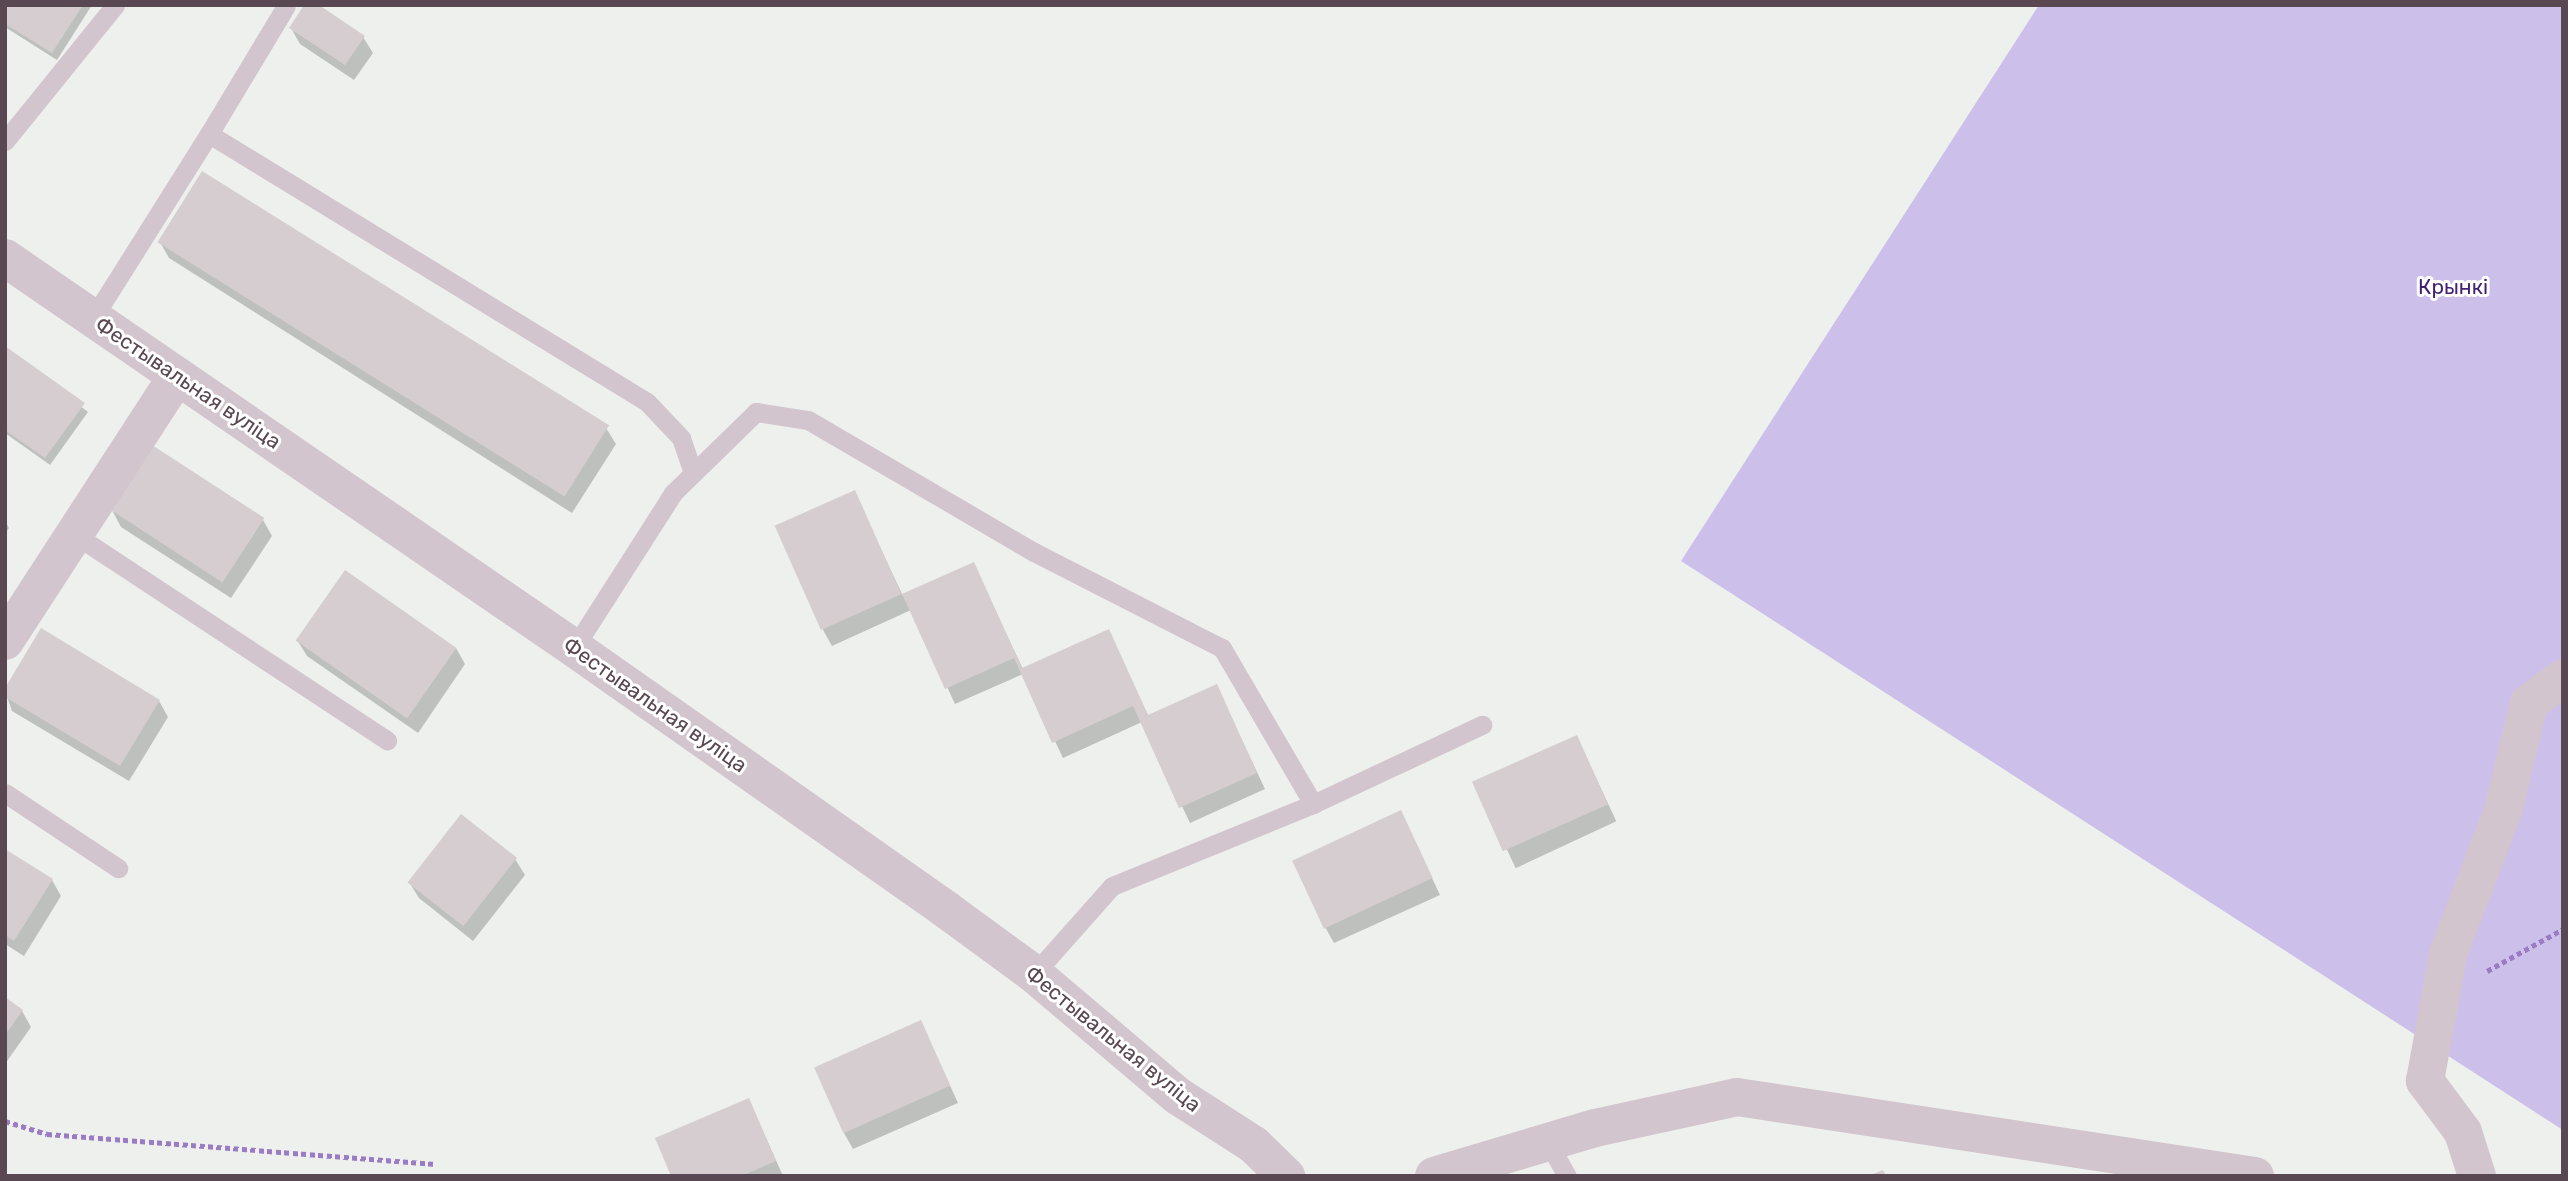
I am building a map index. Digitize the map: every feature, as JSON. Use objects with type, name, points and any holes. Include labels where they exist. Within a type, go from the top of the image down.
[{"type":"street","name":"Фестывальная вуліца","points":[[5,258],[575,648],[1034,974],[1178,1096],[1254,1145],[1286,1176]]},
{"type":"street","points":[[5,641],[177,376]]},
{"type":"street","points":[[2477,1176],[2463,1132],[2426,1081],[2440,997],[2448,954],[2503,811],[2529,703],[2563,678]]},
{"type":"street","points":[[1434,1176],[1548,1142],[1737,1097],[2255,1176]]},
{"type":"lane","points":[[5,141],[115,5]]},
{"type":"lane","points":[[93,318],[286,6]]},
{"type":"lane","points":[[209,134],[648,402],[681,438],[693,473]]},
{"type":"lane","points":[[575,648],[673,493],[693,473],[757,412],[808,420],[1034,552],[1222,648],[1312,804]]},
{"type":"lane","points":[[74,534],[387,740]]},
{"type":"lane","points":[[1034,974],[1112,886],[1312,804],[1482,725]]},
{"type":"lane","points":[[5,793],[118,868]]},
{"type":"lane","points":[[1548,1142],[1567,1176]]},
{"type":"path","points":[[2440,997],[2563,929]]},
{"type":"path","points":[[5,1121],[47,1134],[436,1164]]},
{"type":"green space","name":"Крынкі","points":[[2039,5],[2563,5],[2563,1130],[1681,561]]},
{"type":"building","points":[[5,5],[83,5],[52,53],[5,24]]},
{"type":"building","points":[[304,5],[319,5],[365,36],[345,65],[289,28]]},
{"type":"building","points":[[202,171],[609,425],[565,497],[157,242]]},
{"type":"building","points":[[5,346],[85,403],[45,458],[5,430]]},
{"type":"building","points":[[152,445],[264,518],[222,583],[110,510]]},
{"type":"building","points":[[855,490],[901,594],[821,630],[775,526]]},
{"type":"building","points":[[974,562],[1022,668],[1109,629],[1148,715],[1217,684],[1257,773],[1179,808],[1133,706],[1052,743],[1014,658],[945,689],[902,594]]},
{"type":"building","points":[[345,570],[456,648],[407,718],[296,640]]},
{"type":"building","points":[[41,628],[160,700],[120,766],[5,697],[5,688]]},
{"type":"building","points":[[1577,735],[1608,804],[1503,851],[1472,782]]},
{"type":"building","points":[[1401,810],[1433,878],[1324,929],[1292,861]]},
{"type":"building","points":[[461,814],[517,858],[463,926],[407,883]]},
{"type":"building","points":[[5,849],[53,879],[14,941],[5,935]]},
{"type":"building","points":[[5,997],[23,1010],[5,1035]]},
{"type":"building","points":[[921,1020],[950,1086],[843,1133],[814,1068]]},
{"type":"building","points":[[749,1098],[776,1161],[741,1176],[671,1176],[655,1138]]},
{"type":"building","points":[[1883,1170],[1886,1176],[1869,1176]]}]
